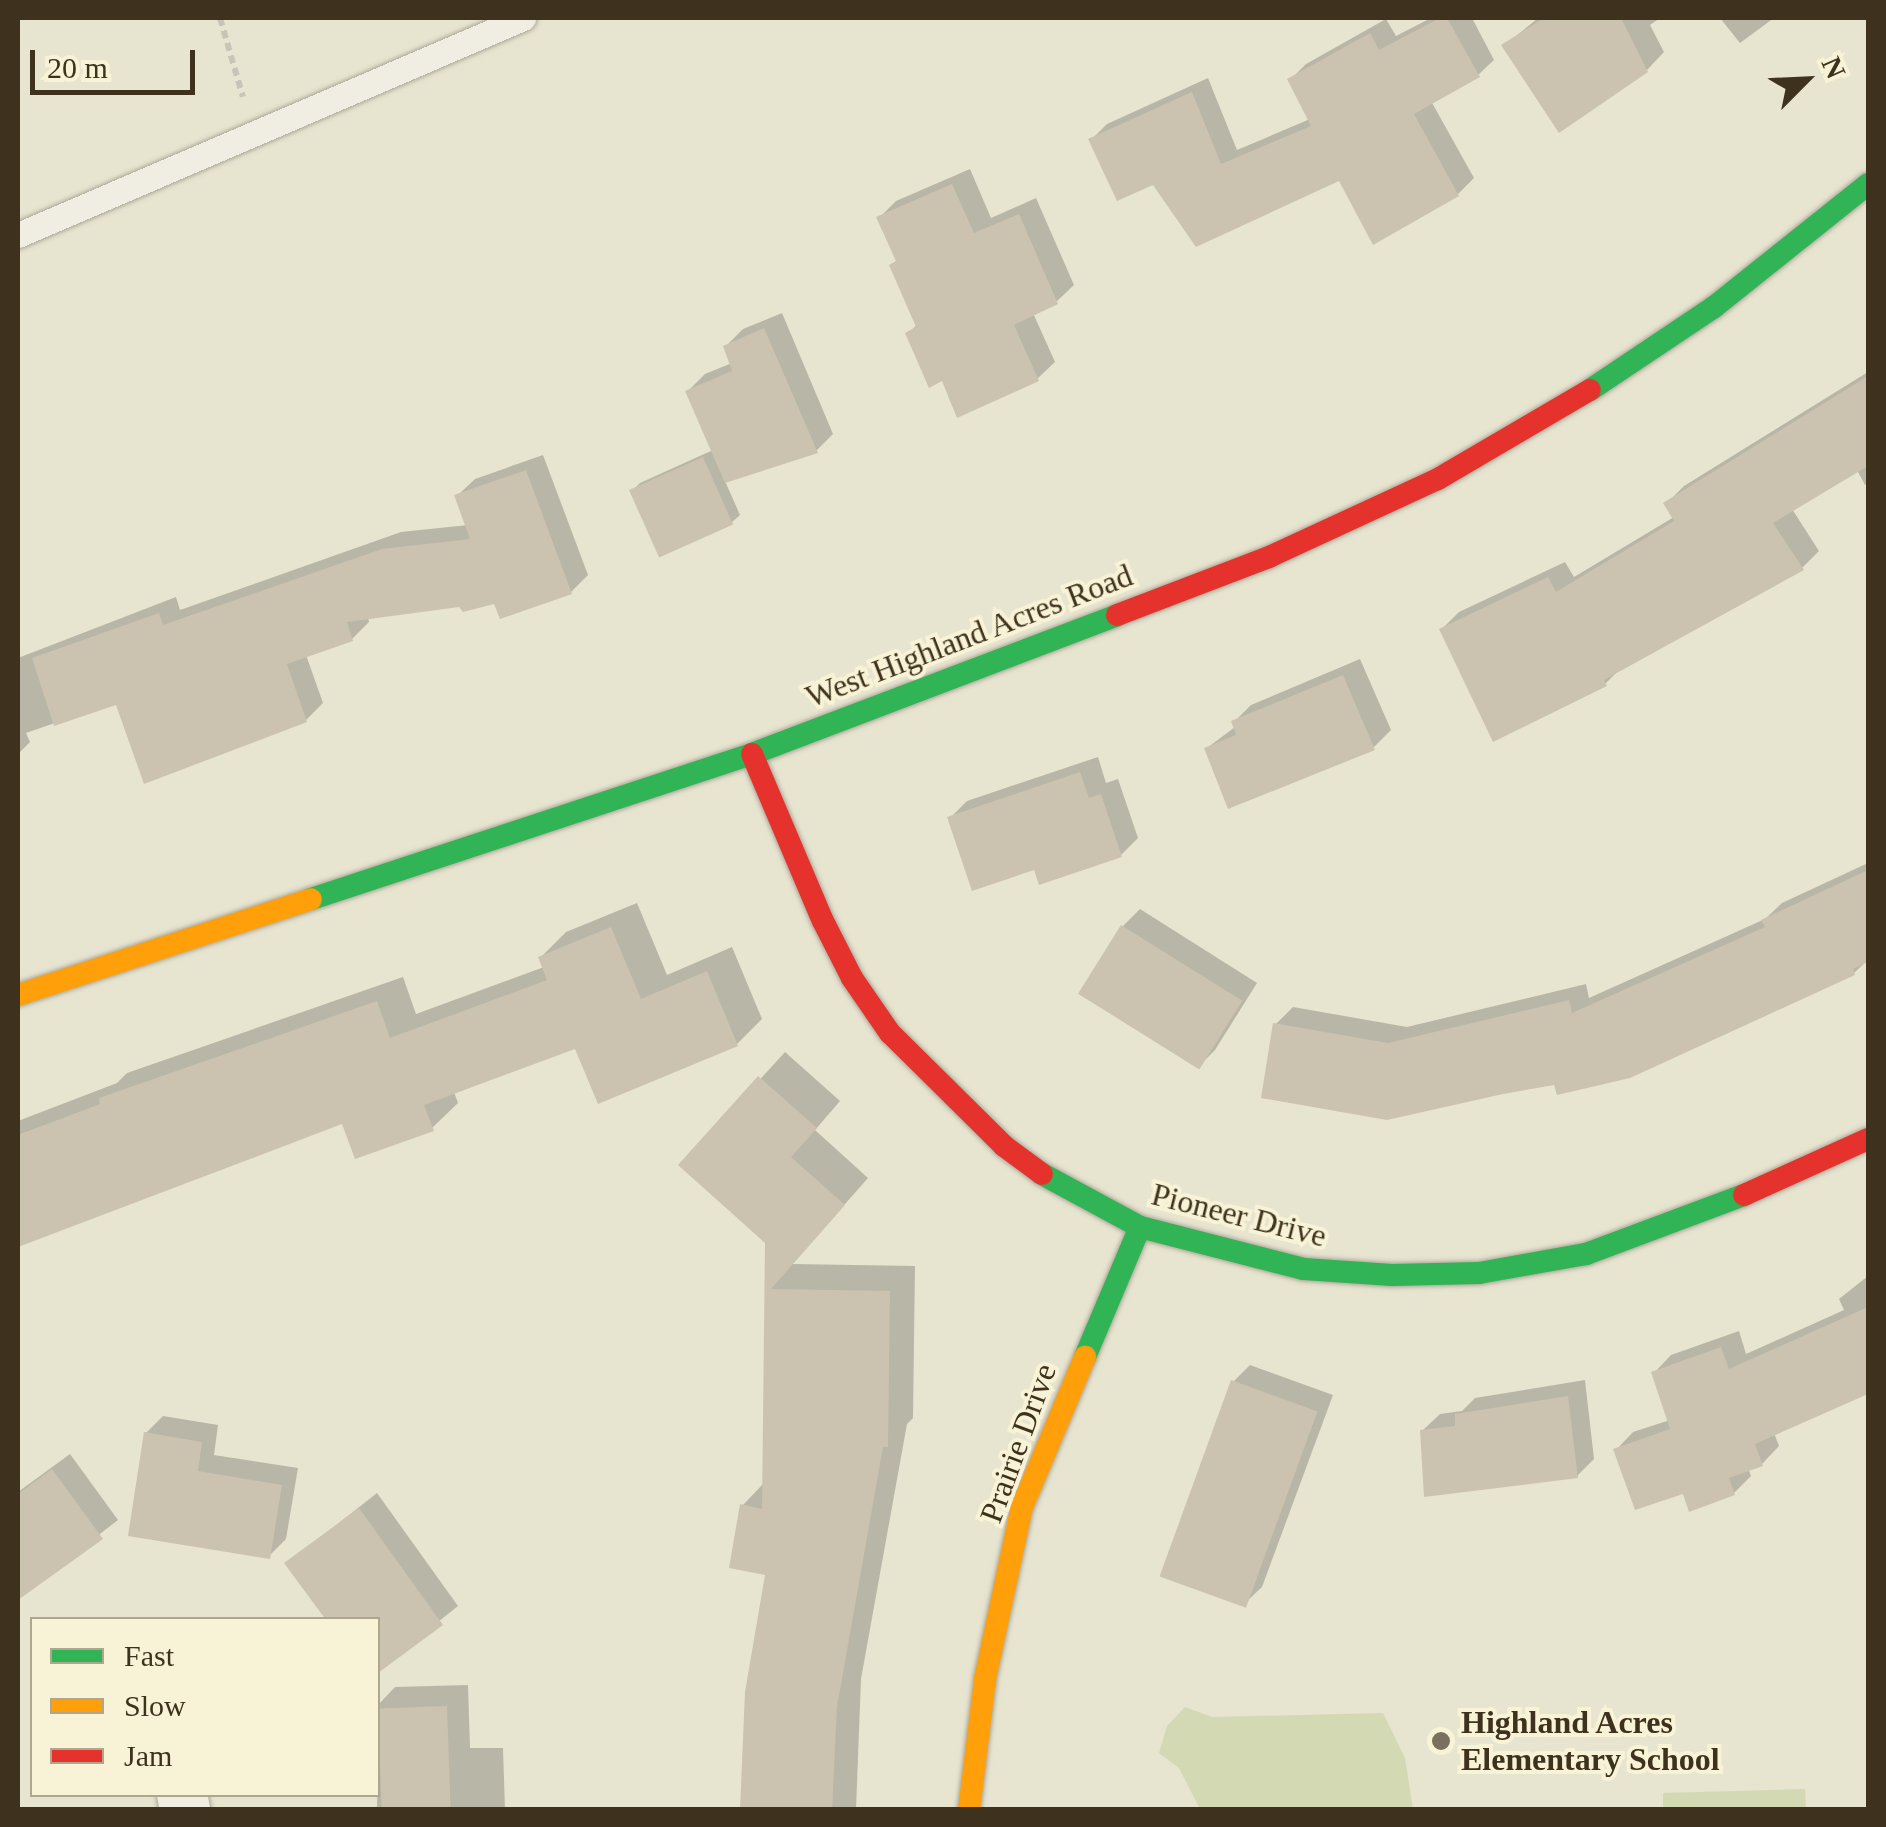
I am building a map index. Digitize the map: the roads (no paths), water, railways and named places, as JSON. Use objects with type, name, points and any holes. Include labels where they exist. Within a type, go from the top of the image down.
[{"type":"street","name":"West Highland Acres Road","points":[[18,995],[752,754],[1269,557],[1438,479],[1612,377],[1714,307],[1868,184]]},
{"type":"street","name":"Pioneer Drive","points":[[752,754],[823,921],[852,978],[890,1032],[1004,1146],[1048,1177],[1140,1228],[1304,1269],[1392,1276],[1480,1273],[1586,1254],[1758,1190],[1868,1139]]},
{"type":"street","name":"Prairie Drive","points":[[969,1810],[985,1679],[1022,1507],[1140,1228]]},
{"type":"lane","points":[[18,236],[523,18]]},
{"type":"place","name":"Highland Acres Elementary School","points":[[1441,1741]]}]
